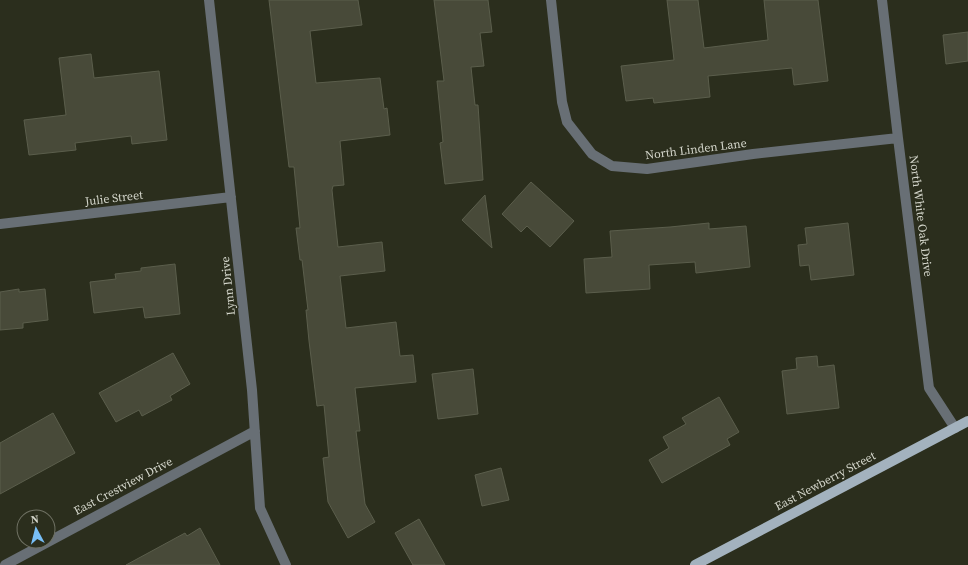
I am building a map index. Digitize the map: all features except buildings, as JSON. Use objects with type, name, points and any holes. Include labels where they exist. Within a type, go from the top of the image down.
[{"type":"main road","name":"East Newberry Street","points":[[695,565],[968,421]]},
{"type":"street","name":"Lynn Drive","points":[[209,0],[252,390],[260,508],[286,565]]},
{"type":"street","name":"North Linden Lane","points":[[551,0],[562,102],[567,122],[592,154],[612,166],[647,169],[753,154],[898,138]]},
{"type":"street","name":"North White Oak Drive","points":[[882,0],[929,388],[955,428]]},
{"type":"street","name":"Julie Street","points":[[0,224],[231,198]]},
{"type":"street","name":"East Crestview Drive","points":[[5,565],[255,430]]}]
